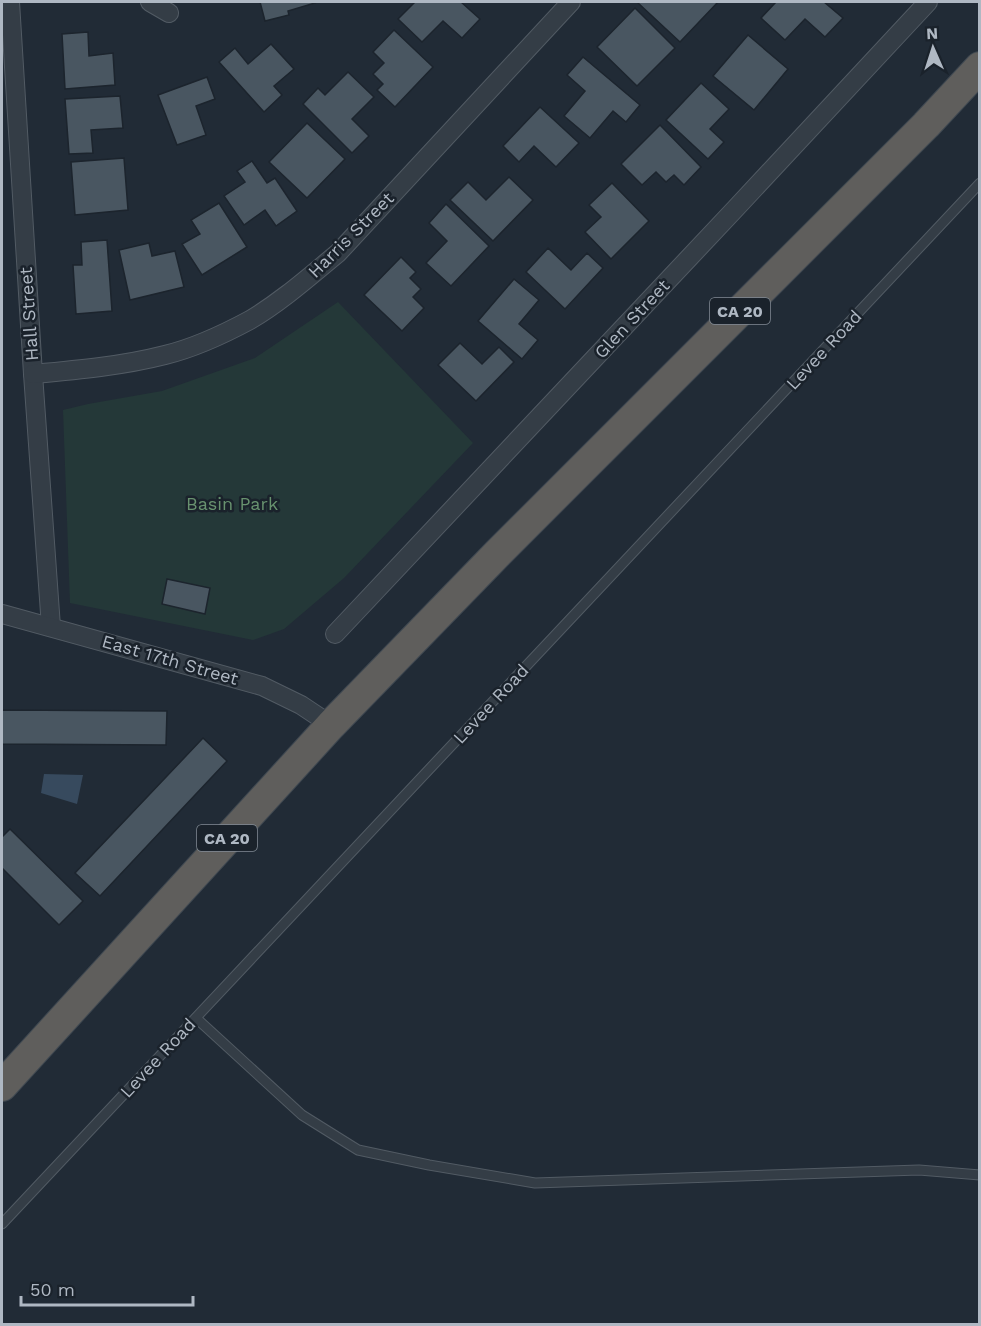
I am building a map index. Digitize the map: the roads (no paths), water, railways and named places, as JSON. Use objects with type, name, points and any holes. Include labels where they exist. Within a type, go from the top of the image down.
[{"type":"highway","name":"CA 20","points":[[2,1086],[331,725],[926,125],[980,67]]},
{"type":"street","name":"Hall Street","points":[[10,2],[51,627]]},
{"type":"street","points":[[150,2],[170,14]]},
{"type":"street","name":"Harris Street","points":[[33,374],[119,364],[167,355],[213,339],[251,319],[296,288],[338,253],[571,2]]},
{"type":"street","name":"Glen Street","points":[[334,634],[928,2]]},
{"type":"street","name":"East 17th Street","points":[[2,614],[262,686],[301,705],[331,725]]},
{"type":"lane","name":"Levee Road","points":[[2,1224],[980,183]]},
{"type":"lane","points":[[196,1018],[302,1115],[358,1150],[429,1165],[535,1183],[919,1170],[980,1175]]},
{"type":"water","points":[[44,774],[83,775],[77,804],[41,793]]},
{"type":"park label","name":"Basin Park","points":[[232,504]]}]
